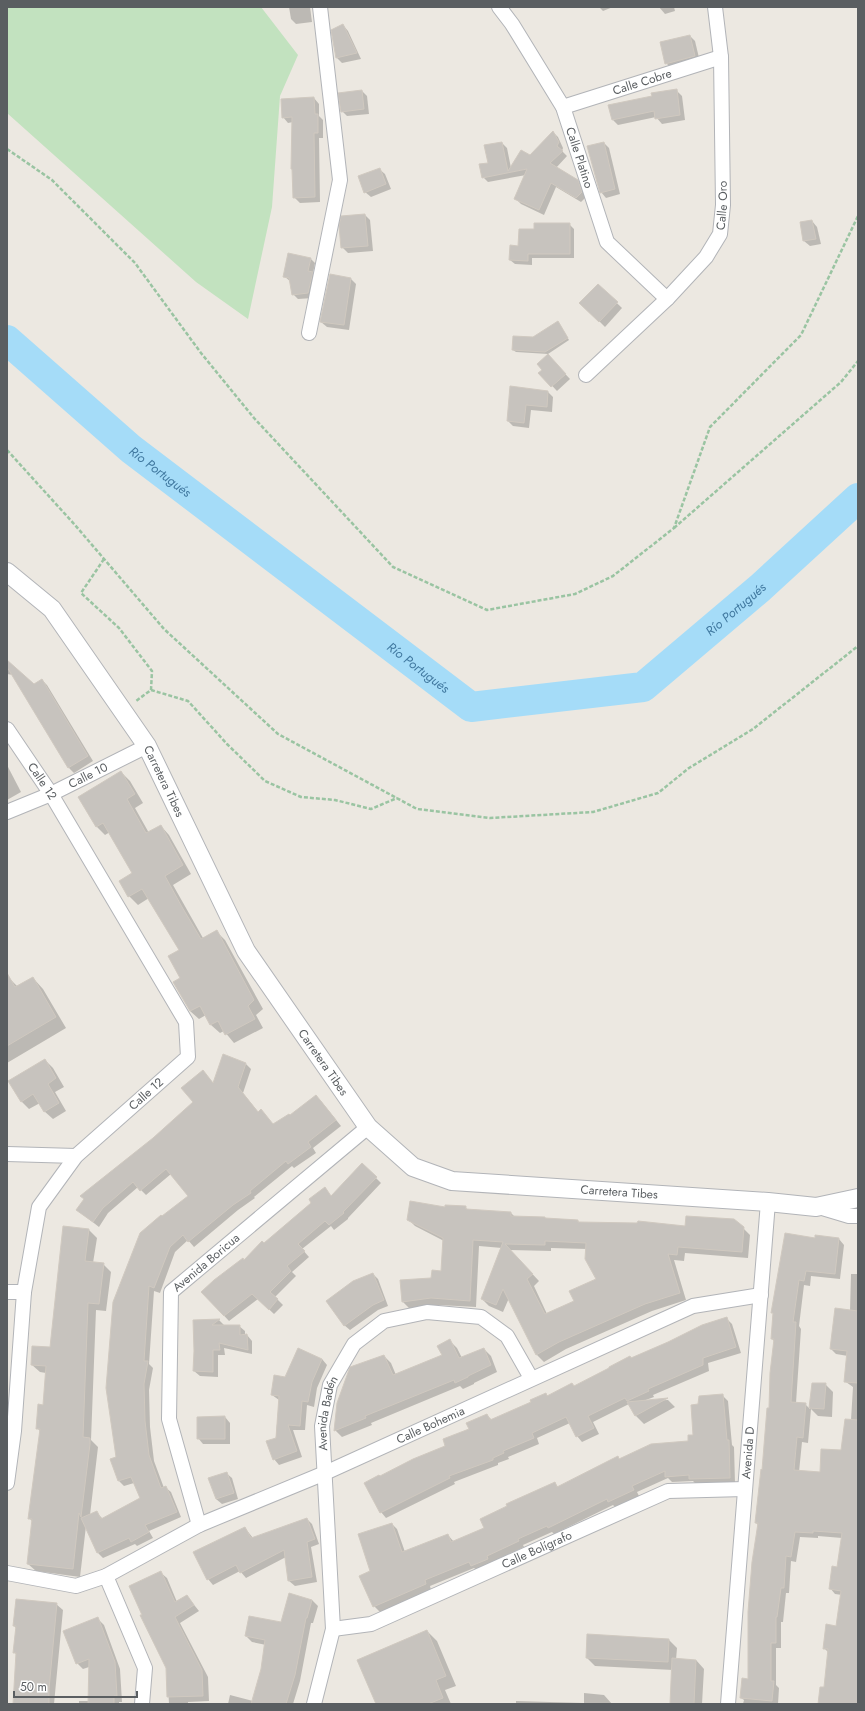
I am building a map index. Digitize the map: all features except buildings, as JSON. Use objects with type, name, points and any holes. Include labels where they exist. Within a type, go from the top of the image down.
[{"type":"street","points":[[309,333],[340,180],[320,7]]},
{"type":"street","name":"Calle Platino","points":[[499,7],[512,24],[563,107],[607,242],[667,298]]},
{"type":"street","name":"Calle Oro","points":[[586,375],[667,298],[706,256],[720,234],[723,205],[722,57],[715,7]]},
{"type":"street","name":"Calle Cobre","points":[[563,107],[722,57]]},
{"type":"street","name":"Carretera Tibes","points":[[7,572],[52,609],[122,710],[146,746],[246,951],[368,1127],[413,1167],[452,1181],[768,1202],[816,1207],[858,1198]]},
{"type":"street","name":"Calle 12","points":[[7,729],[51,794],[186,1022],[188,1057],[76,1156],[39,1207],[24,1292],[7,1483]]},
{"type":"street","name":"Calle 10","points":[[7,812],[51,794],[146,746]]},
{"type":"street","name":"Avenida Boricua","points":[[199,1525],[169,1419],[171,1292],[368,1127]]},
{"type":"street","points":[[7,1154],[76,1156]]},
{"type":"street","name":"Avenida D","points":[[728,1704],[768,1202]]},
{"type":"street","points":[[816,1207],[849,1216],[858,1216]]},
{"type":"street","points":[[7,1292],[24,1292]]},
{"type":"street","name":"Calle Bohemia","points":[[7,1573],[76,1586],[106,1576],[199,1525],[325,1473],[531,1378],[693,1306],[761,1295]]},
{"type":"street","name":"Avenida Badén","points":[[314,1704],[332,1629],[322,1426],[330,1385],[354,1344],[384,1321],[427,1312],[481,1316],[507,1336],[531,1378]]},
{"type":"street","name":"Calle Bolígrafo","points":[[332,1629],[371,1624],[668,1491],[745,1489]]},
{"type":"street","points":[[106,1576],[145,1668],[142,1704]]},
{"type":"path","points":[[7,149],[52,180],[134,263],[201,353],[254,418],[393,567],[487,610],[575,594],[613,576],[674,528],[841,382],[858,361]]},
{"type":"path","points":[[674,528],[710,427],[801,335],[858,216]]},
{"type":"path","points":[[7,450],[164,629],[278,734],[417,810],[490,818],[593,812],[658,793],[689,768],[753,729],[858,646]]},
{"type":"path","points":[[104,559],[81,593],[120,628],[152,672],[151,690]]},
{"type":"path","points":[[122,710],[151,690]]},
{"type":"path","points":[[151,690],[188,701],[226,744],[265,781],[301,797],[335,800],[371,809],[397,798]]},
{"type":"green space","points":[[7,7],[261,7],[298,55],[280,96],[272,207],[248,319],[196,282],[7,113]]},
{"type":"waterway","name":"Río Portugués","points":[[7,340],[131,449],[471,707],[643,687],[760,588],[858,498]]}]
